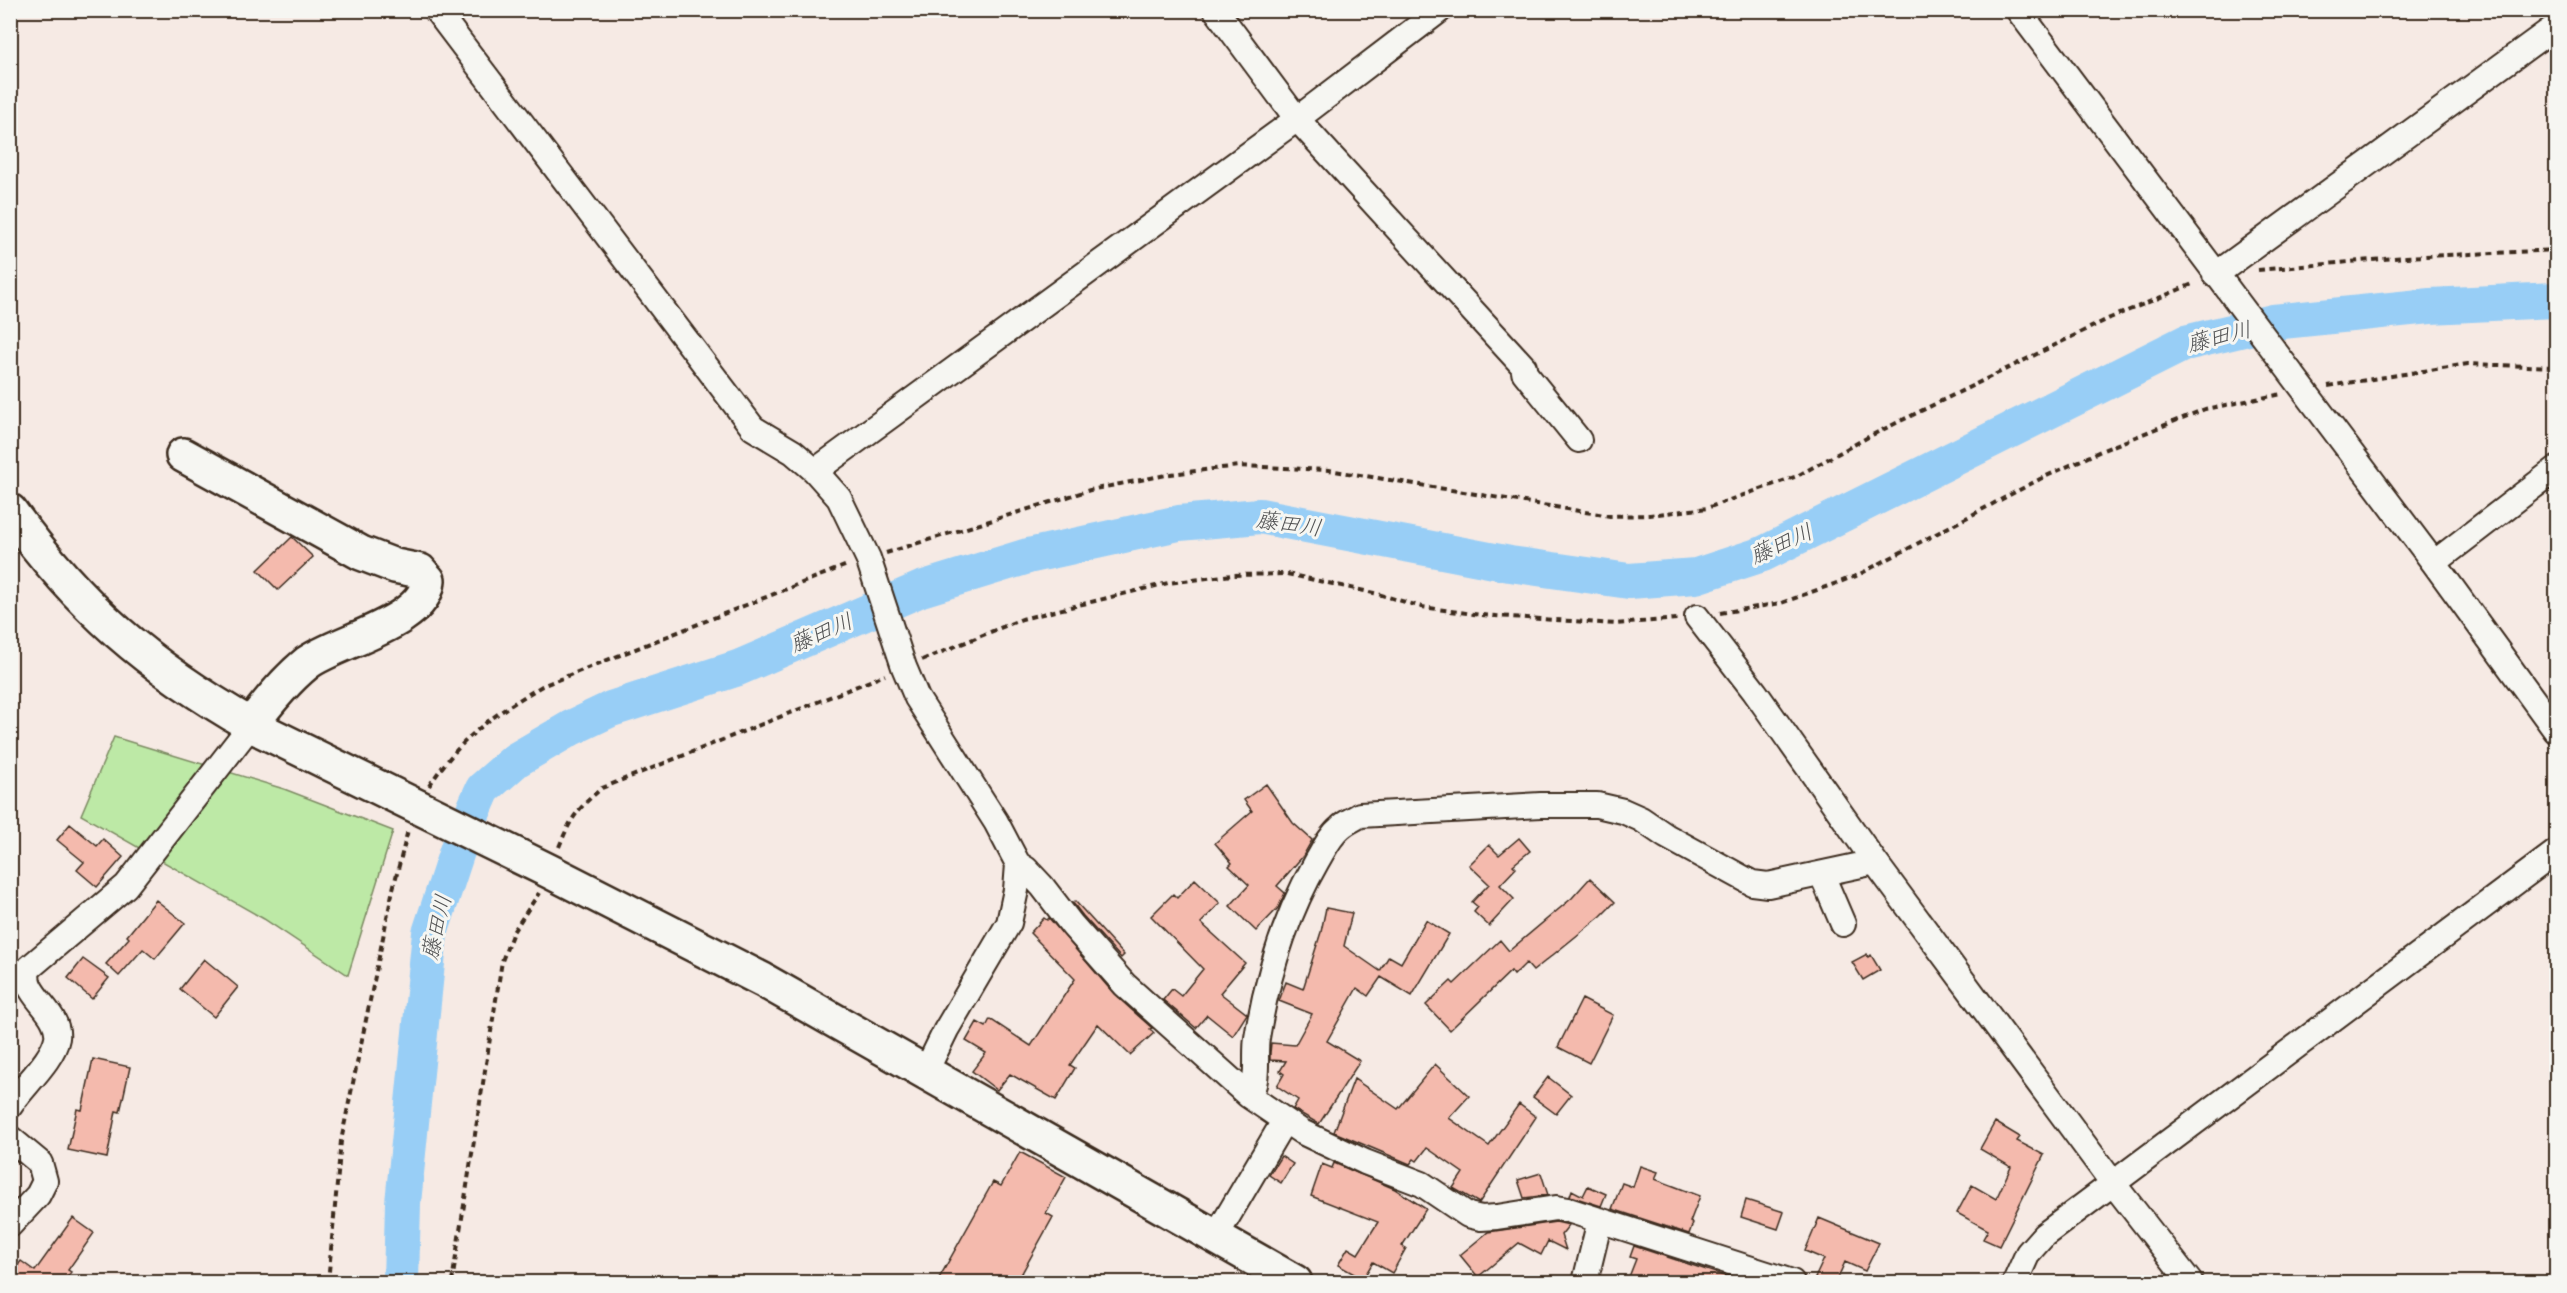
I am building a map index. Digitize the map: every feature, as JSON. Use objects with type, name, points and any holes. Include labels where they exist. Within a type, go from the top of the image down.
[{"type":"street","points":[[436,10],[753,428],[793,452],[815,471],[839,498],[868,558],[904,667],[917,698],[996,822],[1018,864],[1042,886],[1072,925],[1125,985],[1249,1096],[1284,1121],[1365,1162],[1422,1184],[1468,1215],[1481,1218],[1497,1217],[1556,1208],[1792,1282]]},
{"type":"street","points":[[1216,10],[1297,118],[1524,367],[1524,372],[1578,440]]},
{"type":"street","points":[[815,471],[1297,118],[1440,10]]},
{"type":"street","points":[[2018,10],[2434,563],[2556,731]]},
{"type":"street","points":[[2221,281],[2556,26]]},
{"type":"street","points":[[10,1106],[53,1050],[57,1036],[54,1019],[29,984],[29,968],[126,886],[278,690],[309,662],[330,650],[387,626],[402,616],[422,597],[428,580],[420,571],[361,553],[183,455]]},
{"type":"street","points":[[2434,563],[2556,470]]},
{"type":"street","points":[[10,511],[68,584],[120,636],[189,688],[251,725],[549,871],[763,980],[1295,1282]]},
{"type":"street","points":[[1697,617],[1755,692],[1875,862],[2112,1182],[2190,1282]]},
{"type":"street","points":[[1249,1096],[1254,1082],[1260,1022],[1289,918],[1303,886],[1329,841],[1341,826],[1360,815],[1541,805],[1597,805],[1623,811],[1641,819],[1666,836],[1752,884],[1768,885],[1875,862]]},
{"type":"street","points":[[2015,1282],[2028,1253],[2044,1235],[2556,852]]},
{"type":"street","points":[[926,1071],[946,1030],[1009,923],[1016,890],[1018,864]]},
{"type":"street","points":[[1822,875],[1843,924]]},
{"type":"street","points":[[1215,1238],[1284,1121]]},
{"type":"street","points":[[10,1138],[40,1163],[45,1181],[38,1195],[10,1225]]},
{"type":"street","points":[[1585,1282],[1600,1220]]},
{"type":"path","points":[[2257,270],[2406,257],[2556,250]]},
{"type":"path","points":[[328,1282],[341,1141],[406,833],[417,806],[467,737],[498,712],[542,686],[825,572],[1090,490],[1205,468],[1291,466],[1329,470],[1610,516],[1707,508],[1797,476],[1869,436],[2110,318],[2221,281]]},
{"type":"path","points":[[452,1282],[502,961],[513,932],[535,901],[570,820],[583,804],[602,788],[1022,619],[1168,583],[1232,574],[1287,574],[1378,594],[1422,607],[1481,615],[1616,624],[1697,617],[1781,603],[1856,576],[2040,479],[2103,450],[2205,409],[2302,390],[2468,364],[2556,367]]},
{"type":"green space","points":[[114,737],[284,789],[393,831],[348,975],[264,919],[81,815]]},
{"type":"building","points":[[292,537],[313,557],[278,590],[258,570]]},
{"type":"building","points":[[1266,784],[1293,823],[1312,840],[1303,856],[1277,886],[1285,893],[1278,908],[1256,931],[1230,906],[1249,885],[1229,866],[1232,863],[1215,843],[1252,811],[1244,800]]},
{"type":"building","points":[[70,824],[97,846],[103,839],[123,857],[97,887],[77,870],[84,862],[57,840]]},
{"type":"building","points":[[1519,838],[1530,851],[1513,865],[1516,868],[1500,885],[1514,899],[1489,926],[1474,912],[1478,907],[1472,902],[1489,884],[1469,865],[1489,845],[1499,855]]},
{"type":"building","points":[[1590,878],[1615,902],[1533,971],[1526,963],[1514,975],[1511,971],[1450,1030],[1426,1005],[1451,981],[1454,984],[1500,940],[1509,951],[1572,898]]},
{"type":"building","points":[[1195,879],[1220,903],[1201,923],[1245,963],[1220,993],[1247,1014],[1233,1036],[1207,1015],[1196,1028],[1163,1000],[1172,989],[1181,996],[1203,969],[1151,916],[1173,894],[1177,898]]},
{"type":"building","points":[[156,900],[185,923],[155,959],[143,949],[119,976],[106,964],[129,938],[127,936]]},
{"type":"building","points":[[1075,901],[1124,955],[1121,958],[1083,916],[1073,903]]},
{"type":"building","points":[[1326,908],[1352,913],[1344,946],[1380,971],[1389,956],[1401,963],[1426,920],[1449,934],[1412,996],[1381,977],[1368,996],[1357,988],[1327,1041],[1360,1061],[1319,1124],[1293,1109],[1298,1100],[1277,1086],[1284,1074],[1280,1071],[1286,1061],[1270,1060],[1270,1053],[1271,1043],[1295,1045],[1312,1014],[1279,1001],[1286,982],[1303,989]]},
{"type":"building","points":[[1044,918],[1047,920],[1049,918],[1114,994],[1152,1028],[1150,1029],[1154,1033],[1130,1055],[1098,1024],[1070,1065],[1075,1068],[1056,1100],[1010,1074],[997,1090],[972,1071],[986,1053],[966,1041],[977,1022],[986,1027],[990,1019],[1031,1046],[1075,979],[1030,933]]},
{"type":"building","points":[[1867,954],[1868,957],[1871,955],[1880,970],[1863,980],[1852,962]]},
{"type":"building","points":[[83,959],[109,978],[92,999],[68,978]]},
{"type":"building","points":[[204,959],[238,987],[214,1017],[180,989]]},
{"type":"building","points":[[1582,999],[1613,1015],[1589,1063],[1558,1047]]},
{"type":"building","points":[[93,1059],[130,1067],[120,1112],[116,1111],[107,1158],[68,1150],[77,1109],[82,1110]]},
{"type":"building","points":[[1435,1064],[1469,1096],[1449,1118],[1489,1146],[1519,1104],[1536,1117],[1479,1203],[1453,1188],[1463,1173],[1427,1148],[1417,1161],[1414,1159],[1410,1164],[1334,1132],[1354,1079],[1398,1109]]},
{"type":"building","points":[[1548,1077],[1571,1095],[1556,1114],[1533,1097]]},
{"type":"building","points":[[1995,1122],[2020,1137],[2017,1141],[2044,1155],[1999,1246],[1983,1239],[1988,1230],[1957,1213],[1972,1185],[1996,1199],[2011,1167],[1980,1149]]},
{"type":"building","points":[[1020,1152],[1066,1177],[1046,1213],[1053,1217],[1017,1282],[937,1282],[993,1182],[1001,1186]]},
{"type":"building","points":[[1281,1156],[1293,1164],[1281,1183],[1269,1175]]},
{"type":"building","points":[[1334,1163],[1395,1189],[1426,1209],[1402,1246],[1406,1248],[1392,1273],[1373,1262],[1363,1279],[1338,1265],[1348,1248],[1358,1254],[1378,1222],[1311,1196],[1322,1164],[1332,1168]]},
{"type":"building","points":[[1640,1166],[1658,1172],[1655,1179],[1700,1196],[1690,1222],[1693,1223],[1689,1234],[1612,1209],[1622,1183],[1633,1187]]},
{"type":"building","points":[[1541,1173],[1548,1195],[1524,1198],[1518,1180]]},
{"type":"building","points":[[1588,1186],[1606,1194],[1601,1206],[1570,1196],[1572,1190],[1583,1196]]},
{"type":"building","points":[[1746,1200],[1784,1212],[1778,1229],[1741,1217]]},
{"type":"building","points":[[73,1218],[94,1233],[68,1270],[71,1272],[64,1282],[10,1282],[10,1276],[21,1261],[35,1271]]},
{"type":"building","points":[[1819,1218],[1879,1243],[1865,1271],[1845,1262],[1836,1282],[1825,1282],[1815,1278],[1824,1259],[1805,1251]]},
{"type":"building","points":[[1556,1222],[1569,1225],[1561,1235],[1566,1250],[1548,1241],[1541,1255],[1519,1243],[1478,1277],[1460,1255],[1488,1232]]},
{"type":"building","points":[[1634,1246],[1737,1280],[1737,1282],[1627,1282],[1636,1259],[1630,1257]]},
{"type":"waterway","name":"藤田川","points":[[401,1282],[403,1203],[430,933],[461,839],[483,789],[516,760],[571,728],[611,709],[738,668],[921,589],[1028,556],[1179,523],[1260,516],[1510,564],[1629,581],[1696,576],[1763,554],[2185,343],[2273,322],[2430,306],[2556,300]]}]
